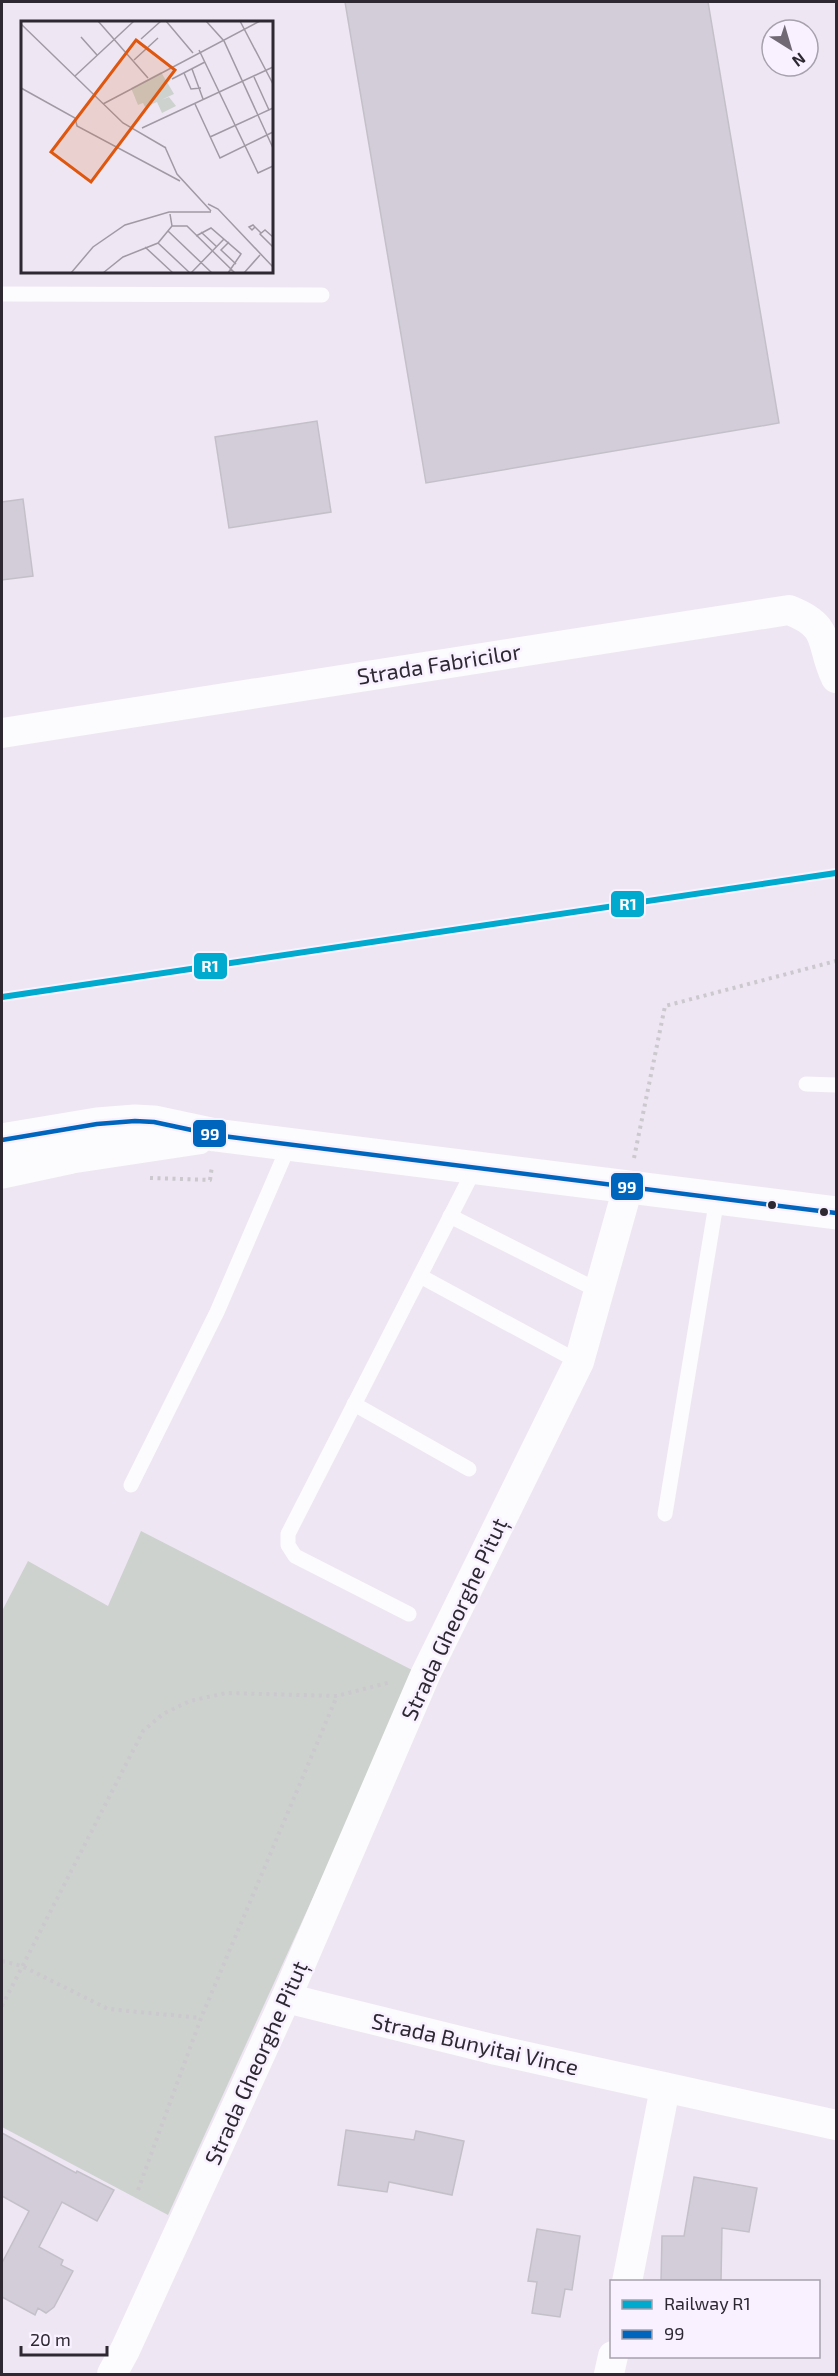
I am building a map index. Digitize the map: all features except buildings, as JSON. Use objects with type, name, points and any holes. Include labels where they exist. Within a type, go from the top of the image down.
[{"type":"main road","points":[[2,1140],[97,1125],[135,1121],[154,1122],[215,1135],[837,1213]]},
{"type":"main road","points":[[2,1172],[72,1157],[215,1135]]},
{"type":"street","name":"Strada Fabricilor","points":[[2,733],[789,610],[804,616],[821,630],[831,666],[837,678]]},
{"type":"street","name":"Strada Gheorghe Pituț","points":[[112,2374],[286,1998],[426,1673],[579,1362],[628,1187]]},
{"type":"street","name":"Strada Bunyitai Vince","points":[[286,1998],[492,2049],[837,2125]]},
{"type":"street","points":[[627,2280],[665,2088]]},
{"type":"street","points":[[609,2374],[613,2358]]},
{"type":"lane","points":[[2,294],[322,296]]},
{"type":"lane","points":[[806,1084],[837,1085]]},
{"type":"lane","points":[[131,1485],[217,1312],[289,1144]]},
{"type":"lane","points":[[409,1614],[295,1556],[288,1545],[288,1534],[475,1168]]},
{"type":"lane","points":[[665,1514],[717,1198]]},
{"type":"lane","points":[[450,1216],[599,1292]]},
{"type":"lane","points":[[420,1275],[579,1362]]},
{"type":"lane","points":[[354,1404],[469,1469]]},
{"type":"path","points":[[628,1187],[665,1006],[837,961]]},
{"type":"path","points":[[2,2006],[143,1731],[163,1714],[190,1701],[226,1693],[337,1696],[426,1673]]},
{"type":"path","points":[[138,2190],[201,2018],[337,1696]]},
{"type":"path","points":[[2,1961],[22,1966],[108,2009],[201,2018]]},
{"type":"shaded area","points":[[141,1531],[416,1672],[168,2215],[2,2127],[2,1611],[28,1561],[108,1606]]},
{"type":"railway","points":[[2,997],[836,873]]},
{"type":"rail line","name":"R1","points":[[2,997],[836,873]]},
{"type":"transit line","name":"99","points":[[2,1140],[97,1124],[154,1122],[215,1135],[836,1213]]}]
